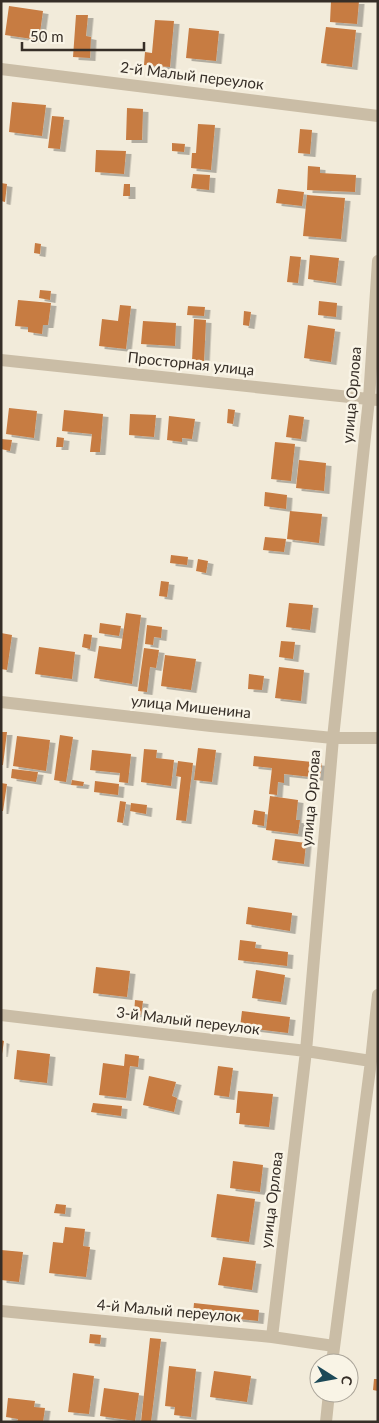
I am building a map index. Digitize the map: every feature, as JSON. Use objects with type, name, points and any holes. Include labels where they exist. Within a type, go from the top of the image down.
[{"type":"street","name":"2-й Малый переулок","points":[[1,69],[378,116]]},
{"type":"street","name":"улица Орлова","points":[[272,1337],[306,1051],[333,738],[373,400],[378,261]]},
{"type":"street","name":"Просторная улица","points":[[1,360],[373,400]]},
{"type":"street","name":"улица Мишенина","points":[[1,702],[333,738],[378,738]]},
{"type":"street","points":[[333,1353],[378,996]]},
{"type":"street","name":"3-й Малый переулок","points":[[1,1015],[306,1051],[371,1061]]},
{"type":"street","name":"4-й Малый переулок","points":[[1,1311],[272,1337],[334,1346]]},
{"type":"street","points":[[326,1422],[328,1403]]},
{"type":"building","points":[[331,1],[359,1],[357,24],[330,22]]},
{"type":"building","points":[[9,6],[43,11],[39,40],[5,35]]},
{"type":"building","points":[[76,15],[88,15],[86,36],[91,37],[90,58],[73,57]]},
{"type":"building","points":[[155,20],[174,21],[170,67],[144,65],[145,52],[152,53]]},
{"type":"building","points":[[326,27],[356,30],[352,67],[321,63]]},
{"type":"building","points":[[189,28],[219,31],[216,61],[186,58]]},
{"type":"building","points":[[12,102],[46,105],[42,136],[9,132]]},
{"type":"building","points":[[127,108],[143,109],[142,140],[126,140]]},
{"type":"building","points":[[52,116],[64,117],[60,149],[48,148]]},
{"type":"building","points":[[198,124],[215,125],[211,170],[191,168],[192,153],[196,153]]},
{"type":"building","points":[[300,129],[312,130],[310,154],[298,153]]},
{"type":"building","points":[[172,143],[185,144],[184,152],[172,151]]},
{"type":"building","points":[[96,150],[126,151],[124,174],[95,172]]},
{"type":"building","points":[[308,166],[320,167],[320,173],[356,175],[355,192],[307,190]]},
{"type":"building","points":[[193,174],[210,175],[209,190],[191,188]]},
{"type":"building","points":[[1,183],[7,184],[5,202],[1,201]]},
{"type":"building","points":[[124,184],[130,184],[130,196],[123,196]]},
{"type":"building","points":[[278,189],[304,192],[302,206],[276,203]]},
{"type":"building","points":[[307,195],[345,198],[341,239],[303,236]]},
{"type":"building","points":[[35,243],[41,244],[40,254],[34,253]]},
{"type":"building","points":[[310,255],[339,258],[336,283],[308,279]]},
{"type":"building","points":[[290,256],[301,257],[298,283],[287,282]]},
{"type":"building","points":[[40,290],[51,291],[50,300],[39,298]]},
{"type":"building","points":[[18,300],[51,303],[48,325],[43,325],[42,334],[28,332],[28,327],[15,326]]},
{"type":"building","points":[[319,301],[337,303],[336,317],[318,315]]},
{"type":"building","points":[[120,305],[131,306],[126,349],[99,346],[102,319],[118,321]]},
{"type":"building","points":[[188,306],[205,307],[204,316],[187,315]]},
{"type":"building","points":[[244,311],[251,312],[249,326],[243,325]]},
{"type":"building","points":[[194,319],[206,320],[204,362],[192,361]]},
{"type":"building","points":[[143,321],[176,323],[175,346],[141,344]]},
{"type":"building","points":[[308,325],[335,329],[331,362],[304,358]]},
{"type":"building","points":[[9,408],[37,411],[34,438],[6,434]]},
{"type":"building","points":[[228,409],[235,410],[233,424],[227,423]]},
{"type":"building","points":[[64,410],[103,414],[100,452],[90,452],[92,434],[62,431]]},
{"type":"building","points":[[130,414],[156,415],[154,437],[129,435]]},
{"type":"building","points":[[289,415],[304,417],[301,439],[286,437]]},
{"type":"building","points":[[169,416],[195,419],[192,439],[182,438],[182,442],[167,440]]},
{"type":"building","points":[[57,437],[64,438],[63,447],[56,447]]},
{"type":"building","points":[[1,439],[12,440],[10,451],[1,449]]},
{"type":"building","points":[[275,442],[295,444],[291,481],[271,479]]},
{"type":"building","points":[[299,460],[326,463],[324,491],[296,488]]},
{"type":"building","points":[[265,492],[287,495],[286,509],[264,506]]},
{"type":"building","points":[[290,511],[322,514],[319,543],[287,539]]},
{"type":"building","points":[[265,537],[286,539],[284,552],[263,550]]},
{"type":"building","points":[[171,555],[188,557],[187,565],[170,563]]},
{"type":"building","points":[[198,559],[208,561],[206,573],[196,571]]},
{"type":"building","points":[[161,581],[169,582],[167,597],[159,596]]},
{"type":"building","points":[[289,603],[313,605],[310,630],[286,627]]},
{"type":"building","points":[[126,613],[141,615],[132,684],[94,678],[99,646],[121,649]]},
{"type":"building","points":[[100,623],[121,626],[119,636],[99,633]]},
{"type":"building","points":[[147,625],[162,627],[161,638],[154,637],[153,645],[145,644]]},
{"type":"building","points":[[1,633],[12,635],[7,670],[1,669]]},
{"type":"building","points":[[84,634],[92,635],[90,649],[82,647]]},
{"type":"building","points":[[281,641],[295,642],[293,659],[279,657]]},
{"type":"building","points":[[39,647],[75,652],[72,679],[35,674]]},
{"type":"building","points":[[144,648],[159,650],[156,668],[150,667],[147,692],[138,691]]},
{"type":"building","points":[[165,655],[196,659],[191,690],[161,686]]},
{"type":"building","points":[[279,667],[304,670],[301,701],[275,698]]},
{"type":"building","points":[[249,674],[264,676],[262,690],[248,689]]},
{"type":"building","points":[[1,732],[7,732],[3,765],[1,765]]},
{"type":"building","points":[[60,735],[73,737],[66,782],[54,780]]},
{"type":"building","points":[[17,736],[50,740],[46,771],[13,766]]},
{"type":"building","points":[[198,748],[216,750],[212,782],[194,780]]},
{"type":"building","points":[[144,749],[157,750],[156,758],[174,760],[171,786],[141,782]]},
{"type":"building","points":[[92,750],[131,754],[128,783],[119,782],[120,773],[90,770]]},
{"type":"building","points":[[254,756],[322,763],[320,778],[284,774],[284,783],[278,782],[277,795],[269,794],[272,768],[253,766]]},
{"type":"building","points":[[178,761],[193,763],[186,821],[176,820],[181,777],[176,776]]},
{"type":"building","points":[[12,769],[38,772],[36,782],[11,778]]},
{"type":"building","points":[[72,780],[84,782],[83,786],[71,785]]},
{"type":"building","points":[[95,781],[119,784],[118,795],[94,792]]},
{"type":"building","points":[[1,783],[7,784],[3,811],[1,811]]},
{"type":"building","points":[[270,796],[298,800],[296,820],[300,820],[298,834],[266,830]]},
{"type":"building","points":[[120,801],[126,802],[123,823],[117,822]]},
{"type":"building","points":[[131,803],[147,805],[146,814],[130,811]]},
{"type":"building","points":[[254,810],[265,812],[264,826],[252,824]]},
{"type":"building","points":[[275,839],[306,843],[304,864],[272,860]]},
{"type":"building","points":[[248,907],[292,913],[290,931],[246,924]]},
{"type":"building","points":[[240,940],[256,942],[255,948],[288,952],[287,966],[238,960]]},
{"type":"building","points":[[96,967],[130,971],[127,997],[93,993]]},
{"type":"building","points":[[256,970],[285,975],[281,1002],[252,998]]},
{"type":"building","points":[[135,1000],[143,1001],[141,1015],[134,1014]]},
{"type":"building","points":[[242,1011],[290,1017],[288,1033],[240,1027]]},
{"type":"building","points":[[1,1040],[4,1041],[2,1054],[1,1054]]},
{"type":"building","points":[[17,1050],[50,1054],[47,1083],[14,1079]]},
{"type":"building","points":[[125,1054],[139,1056],[138,1067],[130,1066],[126,1098],[99,1095],[103,1063],[124,1066]]},
{"type":"building","points":[[218,1066],[233,1068],[229,1097],[214,1095]]},
{"type":"building","points":[[149,1076],[176,1082],[172,1096],[177,1098],[174,1112],[143,1105]]},
{"type":"building","points":[[238,1091],[273,1094],[269,1127],[239,1124],[240,1113],[236,1113]]},
{"type":"building","points":[[93,1103],[122,1106],[121,1116],[91,1112]]},
{"type":"building","points":[[233,1161],[263,1165],[260,1192],[230,1188]]},
{"type":"building","points":[[217,1194],[255,1199],[249,1242],[211,1237]]},
{"type":"building","points":[[56,1204],[66,1205],[65,1214],[54,1213]]},
{"type":"building","points":[[65,1227],[85,1229],[83,1246],[90,1247],[86,1277],[49,1273],[53,1242],[63,1243]]},
{"type":"building","points":[[1,1250],[23,1252],[19,1282],[1,1280]]},
{"type":"building","points":[[223,1257],[256,1261],[252,1290],[218,1285]]},
{"type":"building","points":[[194,1303],[259,1310],[258,1321],[193,1314]]},
{"type":"building","points":[[90,1334],[101,1335],[100,1344],[89,1343]]},
{"type":"building","points":[[150,1338],[161,1339],[151,1422],[141,1422]]},
{"type":"building","points":[[169,1366],[196,1369],[191,1417],[174,1415],[175,1407],[165,1406]]},
{"type":"building","points":[[214,1371],[251,1376],[247,1402],[210,1397]]},
{"type":"building","points":[[73,1373],[94,1376],[89,1414],[68,1412]]},
{"type":"building","points":[[374,1379],[378,1379],[378,1391],[373,1390]]},
{"type":"building","points":[[104,1388],[139,1393],[135,1421],[100,1416]]},
{"type":"building","points":[[8,1398],[35,1401],[34,1407],[45,1408],[43,1422],[17,1422],[18,1419],[6,1417]]}]
